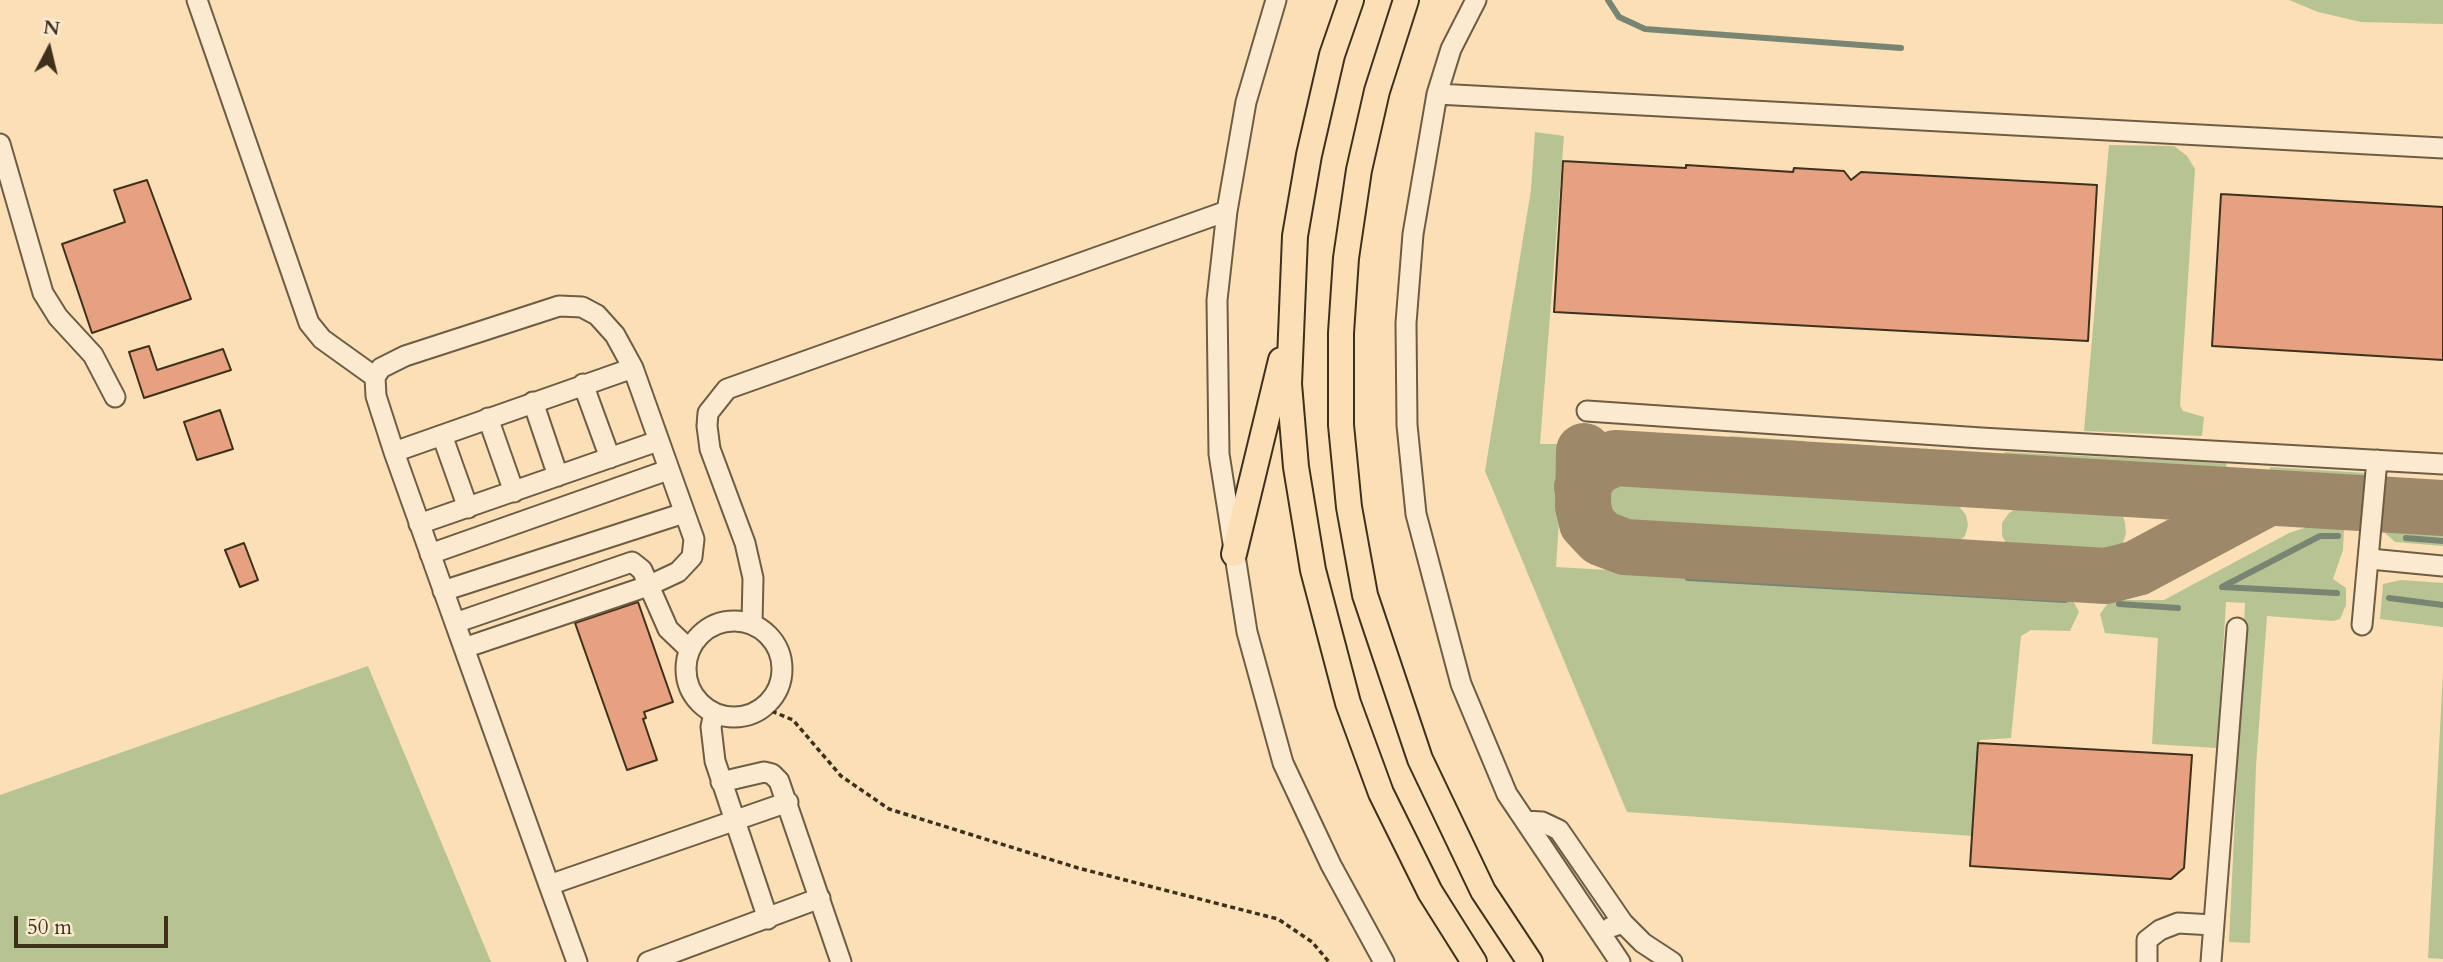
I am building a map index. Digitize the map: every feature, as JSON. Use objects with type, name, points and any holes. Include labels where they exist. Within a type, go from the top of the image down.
[{"type":"main road","points":[[1351,0],[1332,55],[1309,155],[1295,236],[1289,384],[1296,467],[1313,570],[1348,704],[1381,793],[1430,892],[1474,962]]},
{"type":"main road","points":[[1406,0],[1368,131],[1346,258],[1341,333],[1341,425],[1349,507],[1365,595],[1420,758],[1483,891],[1530,962]]},
{"type":"main road","points":[[1234,554],[1268,406],[1290,332]]},
{"type":"street","points":[[197,0],[309,323],[322,339],[375,377]]},
{"type":"street","points":[[1276,0],[1246,102],[1227,211],[1217,300],[1219,454],[1247,632],[1283,763],[1331,865],[1384,962]]},
{"type":"street","points":[[1476,0],[1451,50],[1437,94],[1413,234],[1406,323],[1407,425],[1416,514],[1461,684],[1507,793],[1620,962]]},
{"type":"street","points":[[1437,94],[2443,148]]},
{"type":"street","points":[[0,144],[43,293],[58,317],[93,355],[115,397]]},
{"type":"street","points":[[752,624],[753,578],[745,542],[710,449],[707,426],[708,413],[727,389],[1227,211]]},
{"type":"street","points":[[464,648],[648,586],[678,572],[692,557],[694,539],[633,368],[615,335],[597,314],[582,307],[559,306],[405,356],[382,368],[375,377],[376,396],[394,452],[443,591],[577,962]]},
{"type":"street","points":[[394,452],[633,368]]},
{"type":"street","points":[[583,384],[610,458]]},
{"type":"street","points":[[533,402],[558,476]]},
{"type":"street","points":[[1587,411],[1981,438],[2443,464]]},
{"type":"street","points":[[488,418],[514,492]]},
{"type":"street","points":[[442,435],[468,508]]},
{"type":"street","points":[[419,524],[658,441]]},
{"type":"street","points":[[2362,625],[2377,460]]},
{"type":"street","points":[[430,554],[668,470]]},
{"type":"street","points":[[443,591],[684,513]]},
{"type":"street","points":[[2370,559],[2443,566]]},
{"type":"street","points":[[455,623],[632,562],[640,566],[668,629],[690,650]]},
{"type":"street","points":[[722,622],[752,624],[767,632],[778,646],[783,662],[782,679],[776,695],[764,708],[740,716],[714,713],[692,693],[686,664],[690,650],[703,632],[722,622]]},
{"type":"street","points":[[2211,962],[2237,628]]},
{"type":"street","points":[[714,713],[711,738],[721,782],[768,919]]},
{"type":"street","points":[[721,782],[756,773],[772,774],[779,781],[841,962]]},
{"type":"street","points":[[549,885],[788,802]]},
{"type":"street","points":[[1525,821],[1542,822],[1559,830],[1623,923],[1643,943],[1672,962]]},
{"type":"street","points":[[648,962],[820,898]]},
{"type":"street","points":[[1598,932],[1623,923]]},
{"type":"street","points":[[2147,962],[2147,940],[2160,930],[2178,923],[2213,925]]},
{"type":"path","points":[[764,708],[793,720],[841,776],[889,809],[1078,868],[1278,919],[1312,942],[1329,962]]},
{"type":"green space","points":[[2289,0],[2443,0],[2443,24],[2361,22],[2318,12]]},
{"type":"green space","points":[[1535,132],[1564,136],[1540,444],[1564,444],[1556,567],[2071,597],[2079,612],[2070,631],[2031,630],[2021,636],[2011,738],[1980,740],[1973,836],[1627,812],[1485,471],[1531,190]]},
{"type":"green space","points":[[2109,145],[2174,146],[2187,156],[2195,169],[2180,405],[2183,411],[2204,417],[2202,436],[2084,431]]},
{"type":"green space","points":[[1636,432],[1696,436],[1689,445],[1679,450],[1646,448],[1636,438]]},
{"type":"green space","points":[[1730,436],[1806,441],[1789,453],[1760,457],[1736,447]]},
{"type":"green space","points":[[1839,443],[1960,452],[1960,456],[1951,467],[1870,463],[1851,459],[1843,453]]},
{"type":"green space","points":[[2005,452],[2226,463],[2227,471],[2208,479],[2023,471],[2005,468],[2000,460]]},
{"type":"green space","points":[[2270,467],[2366,473],[2369,483],[2356,488],[2292,484],[2270,476]]},
{"type":"green space","points":[[1637,478],[1943,497],[1958,505],[1966,515],[1968,525],[1965,536],[1947,552],[1916,557],[1625,531],[1611,521],[1607,509],[1611,489],[1621,480]]},
{"type":"green space","points":[[2029,500],[2113,507],[2122,513],[2125,523],[2126,533],[2122,546],[2108,560],[2092,562],[2053,560],[2018,553],[2008,546],[2002,536],[2002,523],[2009,513]]},
{"type":"green space","points":[[2319,523],[2338,525],[2344,529],[2343,550],[2333,579],[2346,588],[2346,605],[2340,619],[2333,621],[2267,616],[2256,766],[2250,943],[2229,942],[2245,603],[2226,602],[2217,748],[2152,744],[2158,638],[2105,633],[2100,614],[2110,600],[2164,600],[2289,533]]},
{"type":"green space","points":[[2385,526],[2443,528],[2443,546],[2395,542],[2384,532]]},
{"type":"green space","points":[[2401,580],[2443,583],[2443,627],[2380,619],[2383,584]]},
{"type":"green space","points":[[368,666],[491,962],[0,962],[0,795]]},
{"type":"green space","points":[[2443,672],[2443,959],[2428,958]]},
{"type":"building","points":[[1563,161],[1793,172],[1794,168],[1844,171],[1851,180],[1861,172],[2097,185],[2088,341],[1554,312]]},
{"type":"building","points":[[147,180],[191,299],[92,333],[62,244],[125,222],[114,190]]},
{"type":"building","points":[[2221,194],[2443,207],[2443,360],[2212,346]]},
{"type":"building","points":[[149,346],[157,370],[223,349],[231,370],[144,398],[129,352]]},
{"type":"building","points":[[220,410],[233,449],[197,460],[184,422]]},
{"type":"building","points":[[244,543],[258,580],[240,587],[225,550]]},
{"type":"building","points":[[638,602],[673,702],[644,712],[646,718],[643,719],[657,760],[627,770],[575,623]]},
{"type":"building","points":[[1978,743],[2192,755],[2184,868],[2171,879],[1970,866]]},
{"type":"waterway","points":[[1608,0],[1619,17],[1645,29],[1901,48]]},
{"type":"waterway","points":[[2337,593],[2222,587],[2320,536],[2338,536]]},
{"type":"waterway","points":[[2406,538],[2443,541]]},
{"type":"waterway","points":[[1688,578],[2065,600]]},
{"type":"waterway","points":[[2389,598],[2443,605]]},
{"type":"waterway","points":[[2119,604],[2178,608]]},
{"type":"taxiway","points":[[1584,451],[1583,506],[1587,523],[1601,538],[1625,547],[2106,576],[2137,568],[2268,498]]},
{"type":"taxiway","points":[[1582,487],[1594,468],[1615,458],[2443,508]]}]
